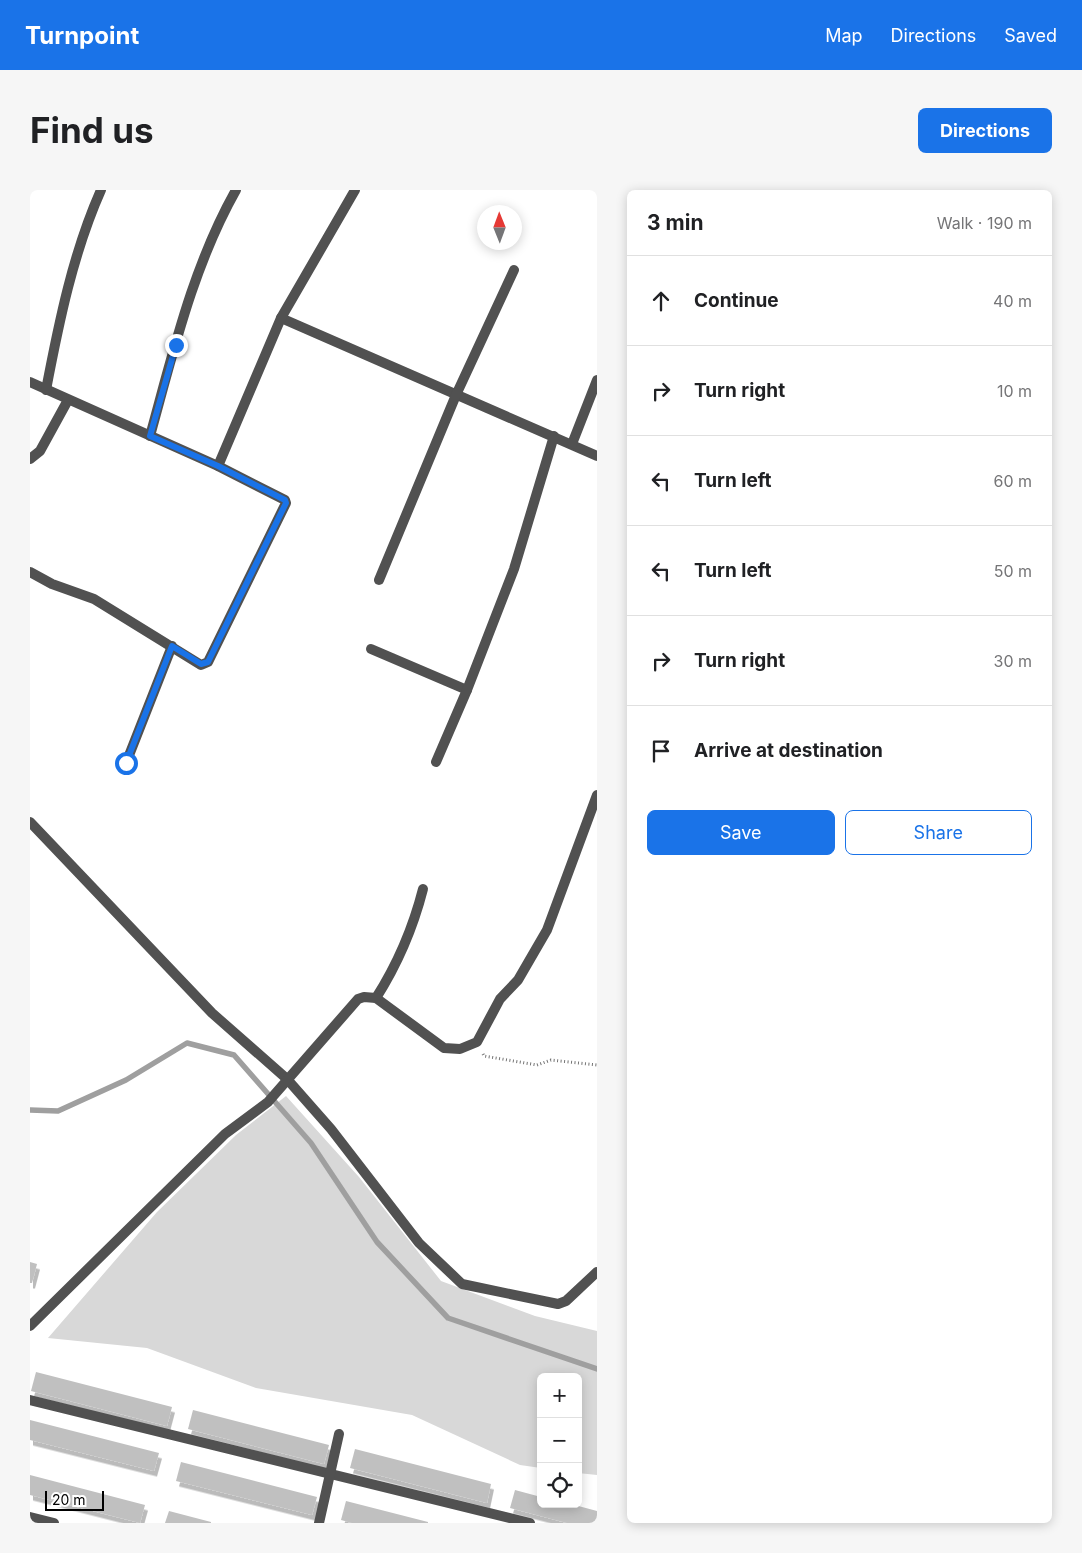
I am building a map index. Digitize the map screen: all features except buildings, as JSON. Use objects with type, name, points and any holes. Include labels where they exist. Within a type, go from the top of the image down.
[{"type":"street","points":[[46,390],[66,294],[101,190]]},
{"type":"street","points":[[150,436],[189,301],[213,236],[236,190]]},
{"type":"street","points":[[218,466],[281,318],[355,190]]},
{"type":"street","points":[[379,580],[456,395],[514,270]]},
{"type":"street","points":[[281,318],[597,456]]},
{"type":"street","points":[[572,444],[597,380]]},
{"type":"street","points":[[30,382],[218,466],[285,500],[286,506],[208,662],[201,664],[94,599],[52,584],[30,572]]},
{"type":"street","points":[[30,459],[40,451],[68,400]]},
{"type":"street","points":[[436,762],[467,690],[514,569],[554,436]]},
{"type":"street","points":[[126,763],[172,646]]},
{"type":"street","points":[[371,649],[467,690]]},
{"type":"street","points":[[30,1326],[225,1134],[268,1102],[358,999],[364,996],[376,998],[444,1048],[460,1049],[477,1042],[500,999],[518,980],[547,930],[597,795]]},
{"type":"street","points":[[30,822],[212,1013],[285,1081],[331,1130],[419,1243],[462,1284],[558,1304],[566,1301],[597,1272]]},
{"type":"street","points":[[376,998],[391,974],[401,952],[423,889]]},
{"type":"street","points":[[30,1400],[530,1523]]},
{"type":"street","points":[[319,1523],[339,1434]]},
{"type":"street","points":[[30,1516],[54,1523]]},
{"type":"path","points":[[477,1042],[484,1056],[537,1065],[551,1060],[597,1065]]},
{"type":"shaded area","points":[[286,1096],[359,1177],[441,1281],[535,1316],[597,1331],[597,1475],[582,1473],[582,1373],[537,1373],[537,1467],[520,1465],[412,1415],[256,1388],[147,1348],[48,1338],[157,1212],[236,1135]]},
{"type":"waterway","points":[[30,1110],[58,1111],[126,1080],[187,1043],[234,1055],[311,1143],[377,1242],[448,1318],[597,1369]]},
{"type":"route","points":[[126,763],[172,646],[201,664],[208,662],[286,506],[285,500],[218,466],[150,436],[176,345]]}]
